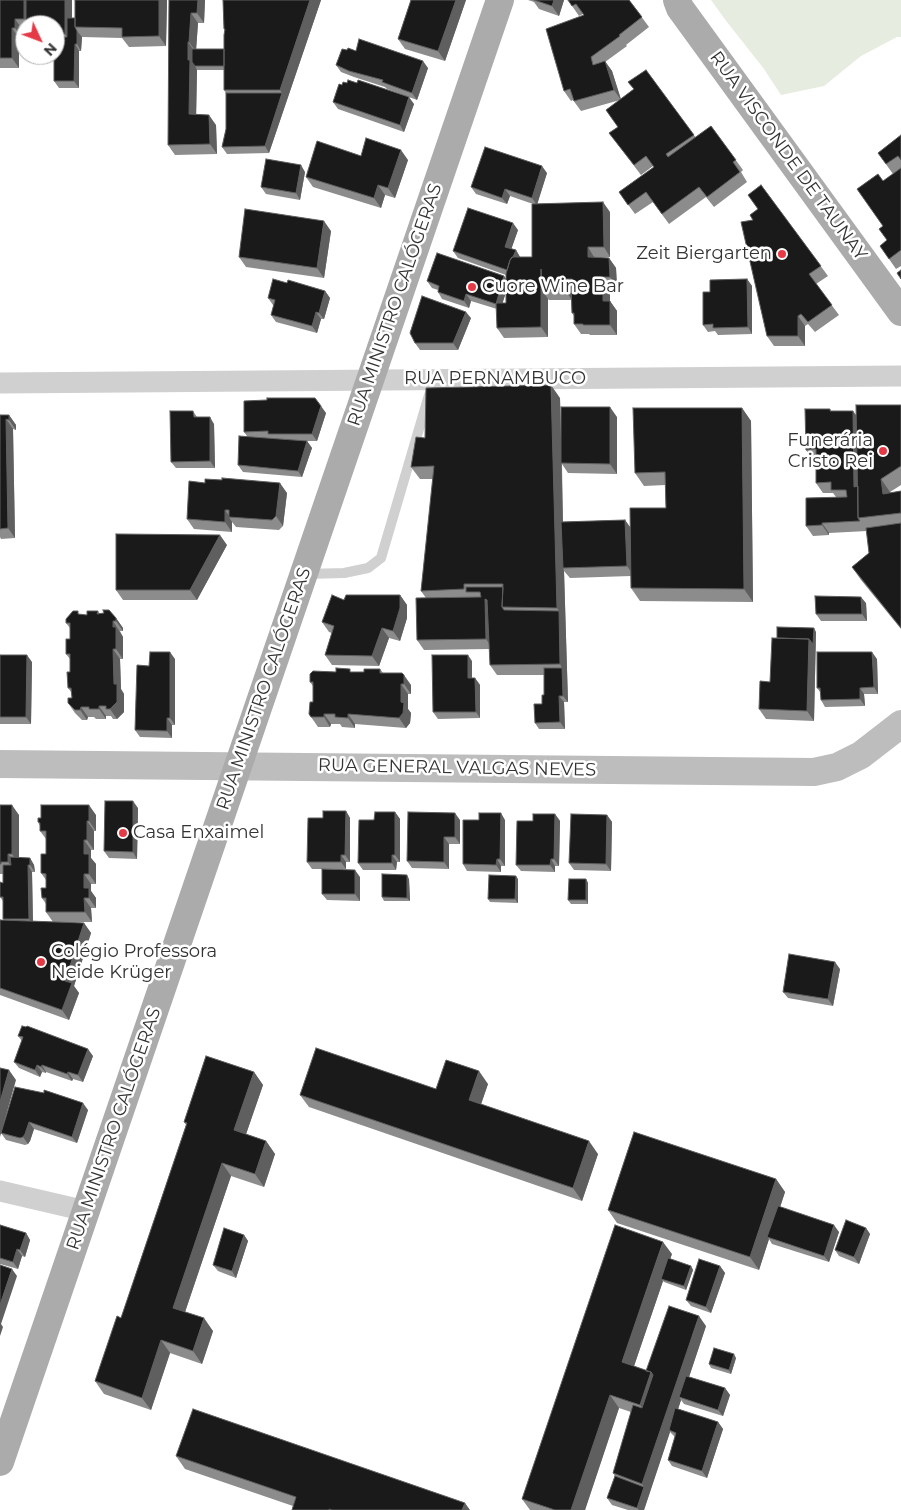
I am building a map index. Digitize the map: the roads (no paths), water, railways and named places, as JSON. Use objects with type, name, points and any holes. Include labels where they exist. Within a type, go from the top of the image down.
[{"type":"main road","name":"RUA MINISTRO CALÓGERAS","points":[[0,1462],[500,0]]},
{"type":"main road","name":"RUA VISCONDE DE TAUNAY","points":[[676,3],[901,312]]},
{"type":"main road","name":"RUA GENERAL VALGAS NEVES","points":[[0,764],[814,772],[837,767],[861,755],[901,724]]},
{"type":"street","name":"RUA PERNAMBUCO","points":[[0,383],[901,376]]},
{"type":"street","points":[[0,1191],[86,1211]]},
{"type":"lane","points":[[304,574],[344,574],[368,568],[381,558],[433,380]]},
{"type":"place","name":"Zeit Biergarten","points":[[782,254]]},
{"type":"place","name":"Cuore Wine Bar","points":[[472,287]]},
{"type":"place","name":"Funerária Cristo Rei","points":[[883,451]]},
{"type":"place","name":"Casa Enxaimel","points":[[123,833]]},
{"type":"place","name":"Colégio Professora Neide Krüger","points":[[41,962]]}]
